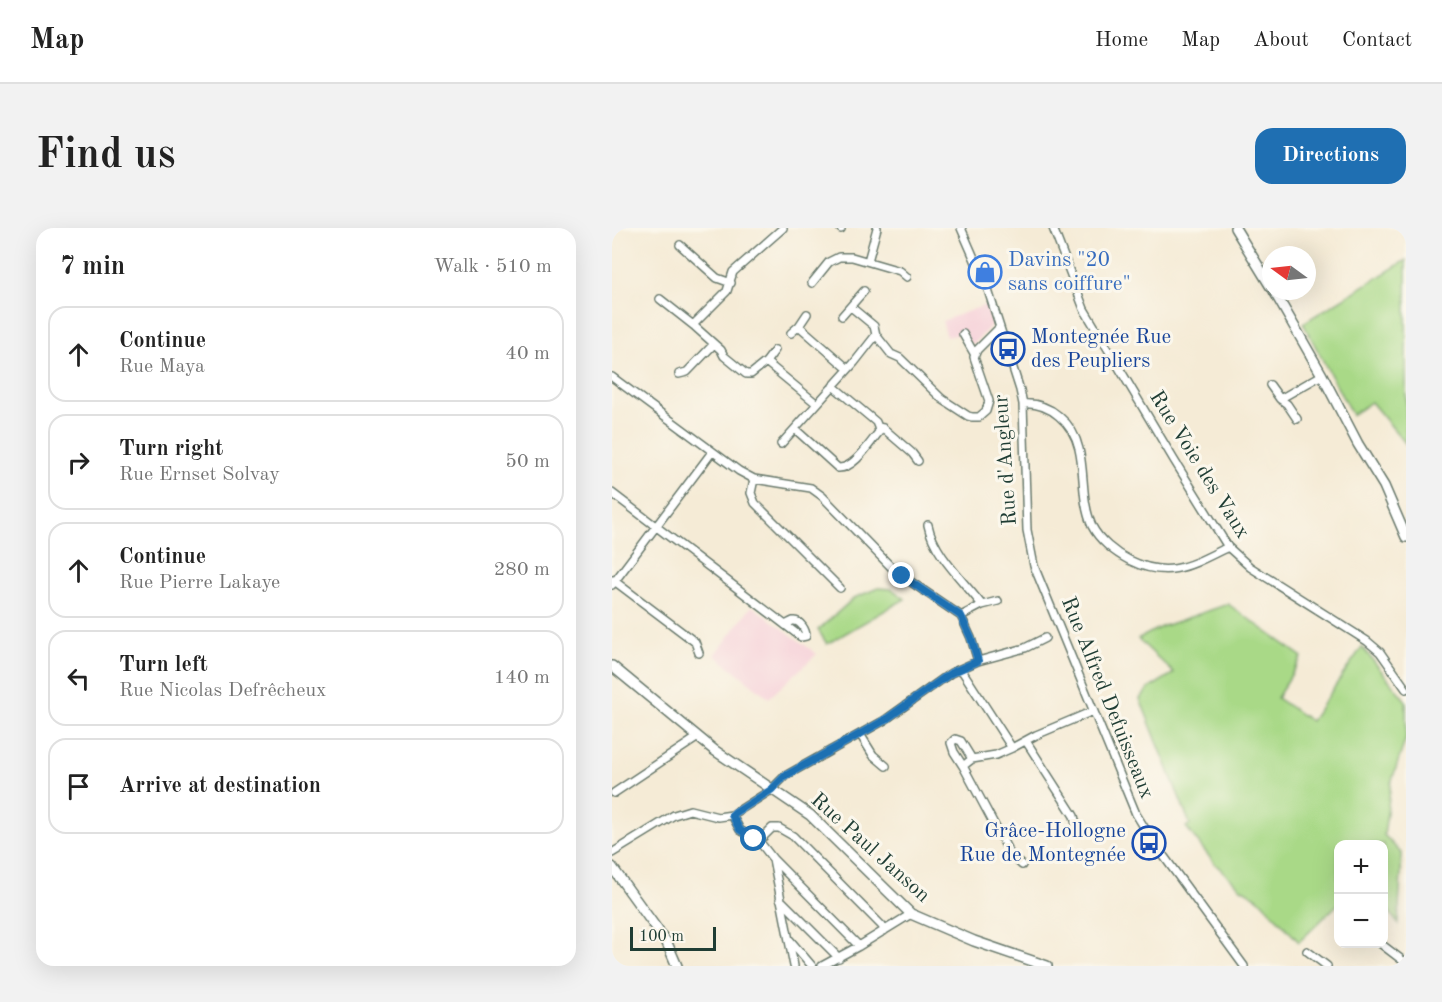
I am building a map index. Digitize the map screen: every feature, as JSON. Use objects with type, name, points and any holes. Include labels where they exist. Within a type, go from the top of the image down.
[{"type":"street","points":[[693,326],[727,291],[733,272],[783,228]]},
{"type":"street","points":[[868,261],[877,228]]},
{"type":"street","name":"Rue d'Angleur","points":[[961,228],[988,290],[1023,404],[1027,530],[1034,566],[1044,589]]},
{"type":"street","name":"Rue Voie des Vaux","points":[[1053,228],[1084,309],[1173,460],[1228,547],[1250,567],[1367,641],[1380,652],[1405,687]]},
{"type":"street","points":[[1235,228],[1262,272]]},
{"type":"street","points":[[680,245],[717,278],[731,283]]},
{"type":"street","points":[[812,283],[834,259],[845,257],[900,271],[907,277]]},
{"type":"street","points":[[842,316],[864,291]]},
{"type":"street","points":[[660,299],[747,374],[751,374],[766,362],[775,350]]},
{"type":"street","points":[[1279,300],[1358,444],[1384,486],[1406,537]]},
{"type":"street","points":[[851,307],[874,326],[876,335],[891,354],[900,358],[942,399],[968,416],[979,417],[986,411],[989,401],[975,355],[963,334]]},
{"type":"street","points":[[791,333],[807,314]]},
{"type":"street","points":[[799,326],[848,368]]},
{"type":"street","points":[[975,355],[999,328]]},
{"type":"street","points":[[782,444],[876,335]]},
{"type":"street","points":[[679,374],[687,372],[713,345]]},
{"type":"street","points":[[766,362],[817,404]]},
{"type":"street","points":[[1280,399],[1322,375]]},
{"type":"street","points":[[612,377],[733,467],[754,478],[811,488],[822,496],[890,567],[961,616],[978,661]]},
{"type":"street","points":[[1270,385],[1297,419]]},
{"type":"street","points":[[795,429],[838,468],[848,467],[863,451],[879,432],[876,422],[833,386]]},
{"type":"street","points":[[1023,404],[1040,405],[1051,410],[1066,423],[1074,435],[1079,449],[1084,501],[1093,528],[1115,553],[1145,568],[1175,570],[1228,547]]},
{"type":"street","points":[[878,427],[883,428],[918,461]]},
{"type":"street","points":[[699,653],[695,642],[613,582],[712,452]]},
{"type":"street","points":[[754,478],[750,493],[755,503],[840,588]]},
{"type":"street","points":[[612,493],[785,625]]},
{"type":"street","points":[[928,525],[931,537],[944,558],[982,605]]},
{"type":"street","name":"Rue Alfred Defuisseaux","points":[[1044,589],[1136,814],[1152,840],[1244,966]]},
{"type":"street","points":[[961,616],[982,605],[998,601]]},
{"type":"street","points":[[612,853],[674,815],[690,810],[718,817],[732,815],[771,790],[785,776],[885,720],[951,673],[978,661],[1025,648],[1045,638]]},
{"type":"street","name":"Rue Paul Janson","points":[[612,666],[698,737],[810,815],[911,914],[974,941],[1047,966]]},
{"type":"street","points":[[961,669],[1012,748]]},
{"type":"street","points":[[963,766],[972,759],[996,755],[1093,711]]},
{"type":"street","points":[[860,734],[873,755],[886,766]]},
{"type":"street","points":[[614,794],[698,737]]},
{"type":"street","points":[[972,759],[961,741],[955,739],[951,743],[1010,854],[1022,865]]},
{"type":"street","points":[[1026,741],[1074,816],[1077,828]]},
{"type":"street","points":[[732,815],[740,830],[759,841],[772,859],[859,946]]},
{"type":"street","points":[[759,841],[772,828],[779,828],[793,836],[882,926],[884,931]]},
{"type":"street","points":[[772,859],[794,966]]},
{"type":"street","points":[[612,867],[667,943],[677,966]]},
{"type":"street","points":[[780,899],[839,958]]},
{"type":"street","points":[[822,966],[911,914]]},
{"type":"street","points":[[788,938],[812,966]]},
{"type":"street","points":[[1386,948],[1406,963]]},
{"type":"street","points":[[1307,951],[1327,966]]},
{"type":"shaded area","points":[[988,304],[993,323],[974,344],[969,342],[965,333],[947,337],[942,321]]},
{"type":"shaded area","points":[[752,606],[817,654],[769,698],[715,655]]},
{"type":"green space","points":[[1406,260],[1406,444],[1371,402],[1352,415],[1303,323]]},
{"type":"green space","points":[[878,588],[892,589],[905,599],[827,644],[818,630],[854,598]]},
{"type":"green space","points":[[1228,604],[1302,657],[1277,698],[1311,721],[1362,647],[1406,701],[1406,738],[1391,783],[1384,835],[1402,854],[1398,924],[1388,910],[1388,840],[1334,840],[1334,908],[1299,942],[1258,898],[1241,888],[1215,864],[1186,827],[1190,824],[1140,699],[1148,689],[1174,673],[1138,639],[1161,627]]},
{"type":"place","name":"Davins \"20 sans coiffure\"","points":[[985,272]]},
{"type":"place","name":"Montegnée Rue des Peupliers","points":[[1008,349]]},
{"type":"place","name":"Grâce-Hollogne Rue de Montegnée","points":[[1149,843]]},
{"type":"route","points":[[754,839],[740,830],[732,815],[771,790],[785,776],[885,720],[951,673],[978,661],[961,616],[902,576]]}]
